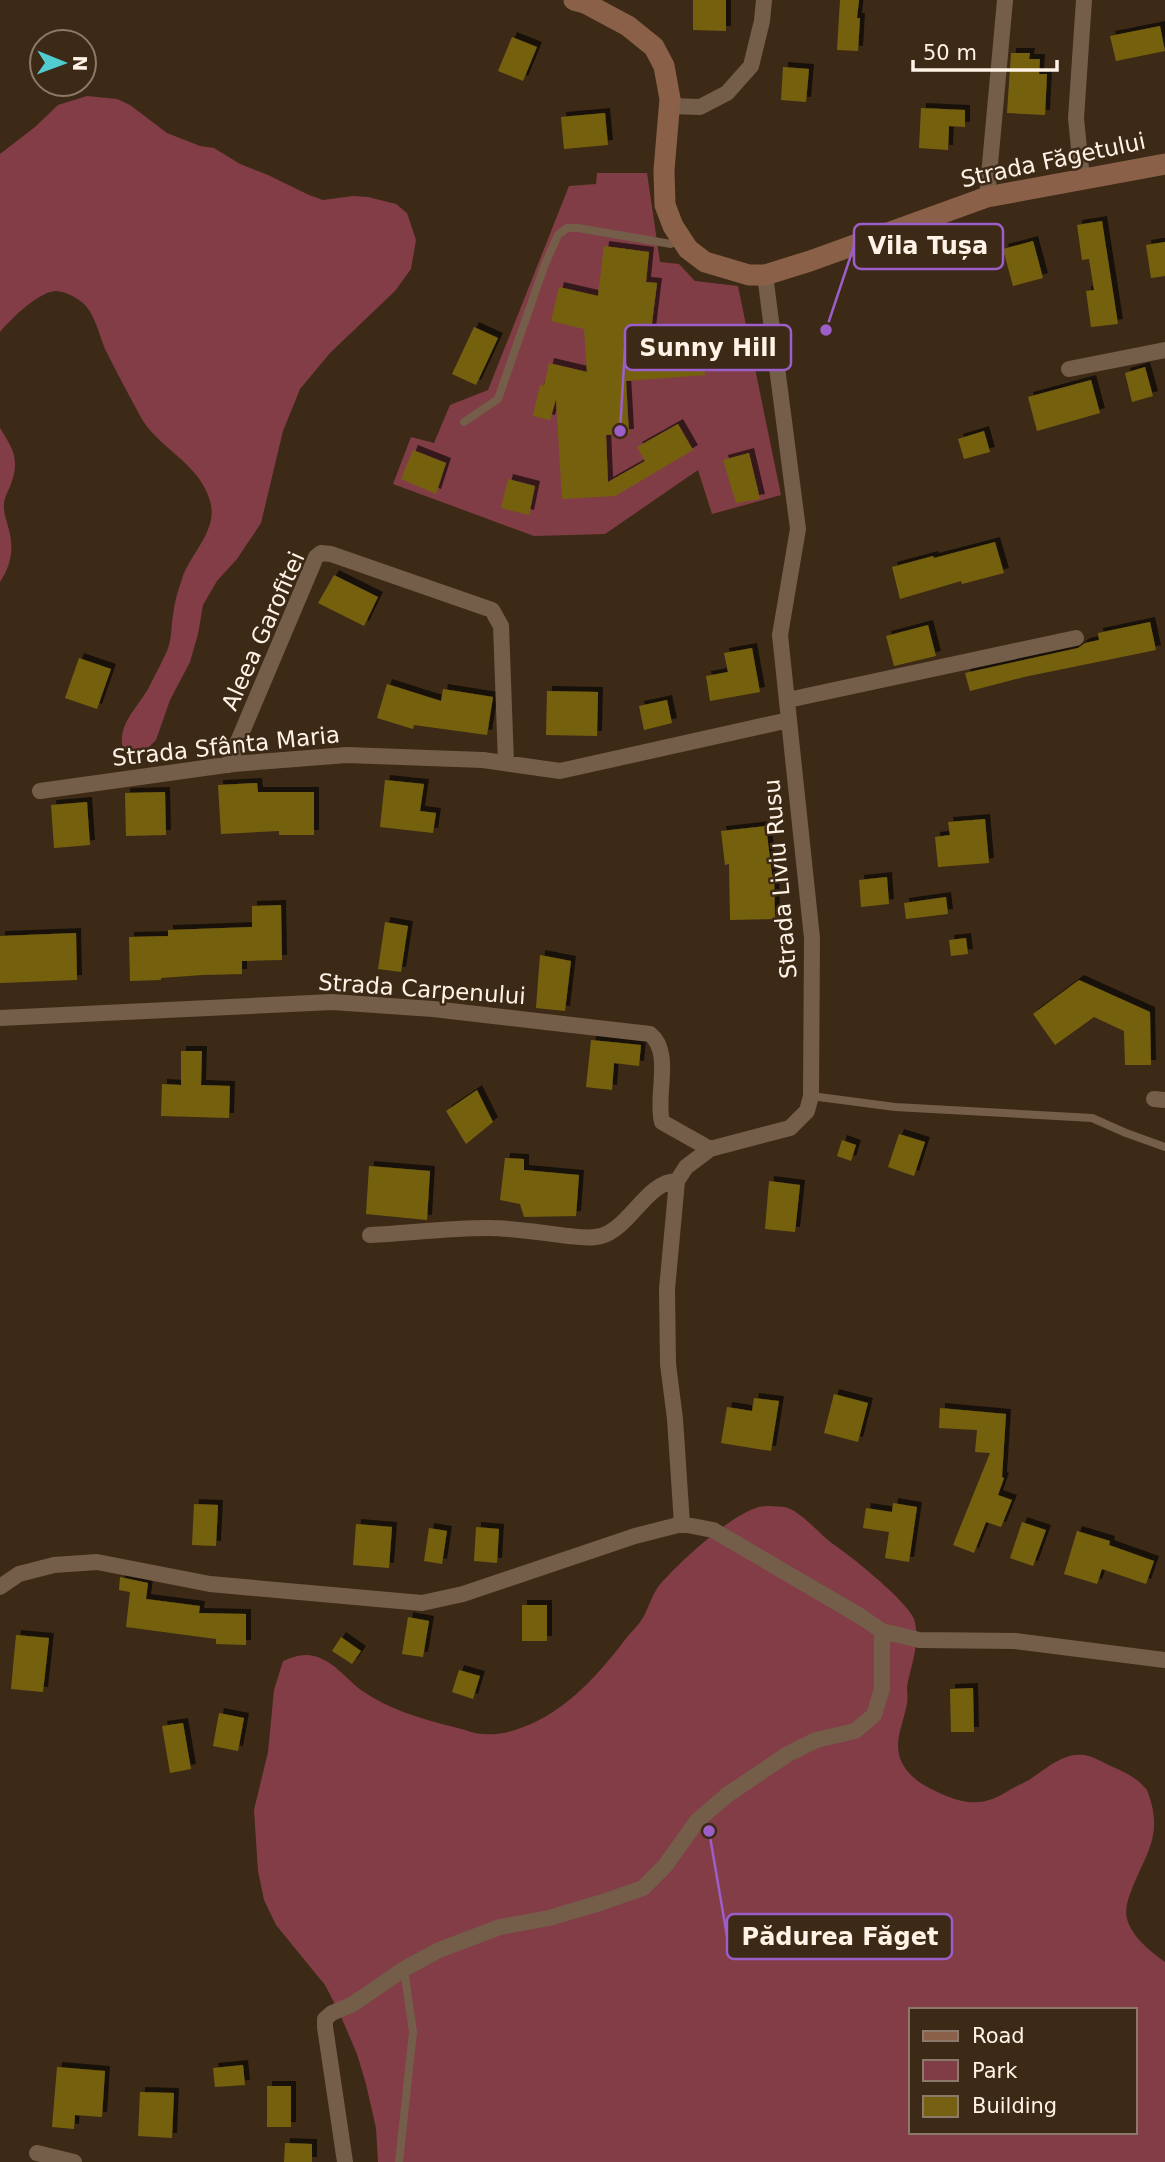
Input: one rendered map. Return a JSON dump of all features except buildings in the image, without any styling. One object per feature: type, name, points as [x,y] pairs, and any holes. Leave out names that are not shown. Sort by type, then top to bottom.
[{"type":"main road","name":"Strada Făgetului","points":[[573,0],[585,3],[628,26],[654,47],[664,66],[670,106],[664,170],[665,205],[673,226],[688,249],[705,262],[749,275],[765,275],[987,197],[1165,164]]},
{"type":"street","points":[[670,106],[700,107],[727,93],[751,66],[764,0]]},
{"type":"street","points":[[987,197],[1004,0]]},
{"type":"street","points":[[1082,179],[1076,118],[1084,0]]},
{"type":"street","name":"Strada Liviu Rusu","points":[[765,275],[798,529],[780,635],[812,937],[811,1096]]},
{"type":"street","points":[[1069,369],[1165,350]]},
{"type":"street","name":"Aleea Garofitei","points":[[228,765],[316,557],[321,553],[331,554],[492,610],[500,625],[506,764]]},
{"type":"street","points":[[788,700],[1076,638]]},
{"type":"street","name":"Strada Sfânta Maria","points":[[40,791],[228,765],[347,755],[483,760],[560,771],[789,720]]},
{"type":"street","name":"Strada Carpenului","points":[[0,1018],[332,1002],[433,1009],[650,1034],[658,1040],[662,1051],[659,1111],[662,1122],[710,1149]]},
{"type":"street","points":[[682,1524],[675,1419],[668,1364],[667,1289],[677,1181],[686,1167],[710,1149],[790,1128],[807,1111],[811,1096]]},
{"type":"street","points":[[370,1235],[489,1228],[601,1237],[628,1217],[657,1187],[677,1181]]},
{"type":"street","points":[[0,1587],[19,1574],[54,1565],[97,1562],[210,1584],[422,1603],[463,1594],[635,1536],[682,1524],[713,1530],[860,1616],[882,1632],[919,1640],[1015,1641],[1165,1660]]},
{"type":"street","points":[[345,2162],[325,2019],[439,1950],[500,1927],[549,1918],[643,1888],[665,1866],[697,1821],[727,1795],[788,1754],[816,1740],[855,1731],[874,1715],[883,1689],[882,1632]]},
{"type":"street","points":[[37,2152],[74,2162]]},
{"type":"lane","points":[[464,422],[498,399],[545,264],[558,235],[567,228],[578,228],[671,244],[682,239]]},
{"type":"lane","points":[[811,1096],[895,1107],[1092,1118],[1165,1147]]},
{"type":"lane","points":[[399,2162],[413,2032],[404,1969]]},
{"type":"green space","points":[[597,173],[647,173],[660,262],[679,264],[695,281],[738,286],[781,495],[712,514],[698,470],[605,534],[534,536],[393,484],[411,437],[434,443],[450,405],[488,390],[569,186],[596,184]]},
{"type":"shaded area","points":[[81,98],[117,99],[130,105],[167,133],[200,146],[214,148],[240,164],[309,195],[323,200],[368,197],[396,204],[407,213],[416,240],[411,269],[395,291],[330,353],[300,389],[283,431],[261,523],[237,559],[217,581],[203,605],[190,662],[170,700],[156,740],[149,747],[138,750],[128,750],[122,745],[124,729],[167,651],[174,606],[182,579],[207,532],[212,512],[204,487],[196,475],[155,435],[138,412],[85,305],[61,292],[48,293],[25,307],[0,332],[0,154],[58,105]]},
{"type":"shaded area","points":[[0,428],[12,448],[15,468],[4,504],[11,551],[7,570],[0,582]]},
{"type":"shaded area","points":[[758,1507],[786,1507],[800,1515],[827,1540],[865,1568],[901,1601],[914,1619],[916,1644],[898,1747],[903,1764],[917,1780],[954,1799],[980,1802],[1004,1793],[1062,1759],[1084,1755],[1127,1774],[1147,1790],[1154,1820],[1151,1844],[1129,1897],[1126,1913],[1129,1926],[1138,1938],[1165,1962],[1165,2162],[378,2162],[376,2128],[357,2054],[325,1985],[276,1925],[264,1900],[258,1871],[254,1810],[268,1752],[274,1690],[283,1661],[302,1655],[321,1658],[371,1697],[429,1721],[480,1734],[515,1730],[532,1724],[576,1694],[602,1669],[640,1622],[658,1587],[677,1566],[732,1521]]},
{"type":"place","name":"Vila Tușa","points":[[826,330]]},
{"type":"place","name":"Sunny Hill","points":[[620,431]]},
{"type":"place","name":"Pădurea Făget","points":[[709,1831]]}]
